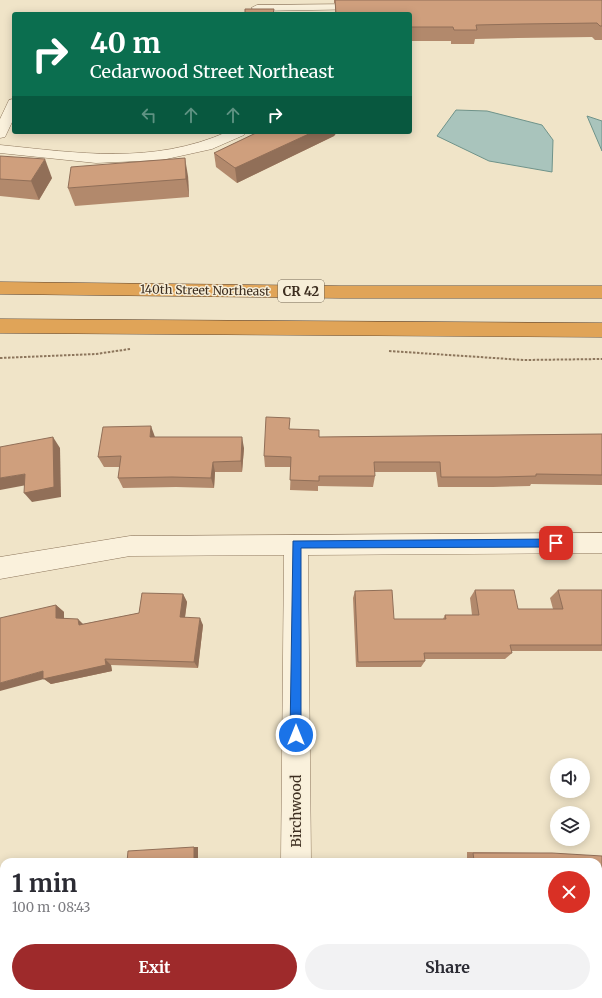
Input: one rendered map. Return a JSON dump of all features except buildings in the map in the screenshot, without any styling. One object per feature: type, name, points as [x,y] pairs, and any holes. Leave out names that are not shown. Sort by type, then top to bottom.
[{"type":"highway","name":"140th Street Northeast","points":[[0,288],[326,292],[602,292]]},
{"type":"highway","points":[[0,326],[602,330]]},
{"type":"street","points":[[257,8],[307,11],[378,7]]},
{"type":"street","points":[[0,134],[12,107]]},
{"type":"street","points":[[0,149],[96,159],[162,156],[207,146],[234,134]]},
{"type":"street","points":[[0,568],[130,546],[602,543]]},
{"type":"street","name":"Birchwood","points":[[296,544],[296,858]]},
{"type":"path","points":[[0,358],[96,354],[132,349]]},
{"type":"path","points":[[388,351],[524,360],[602,359]]},
{"type":"water","points":[[456,110],[487,111],[542,125],[553,140],[552,172],[489,161],[437,136]]},
{"type":"water","points":[[587,116],[602,121],[602,151]]},
{"type":"route","points":[[296,735],[296,544],[556,543]]}]
